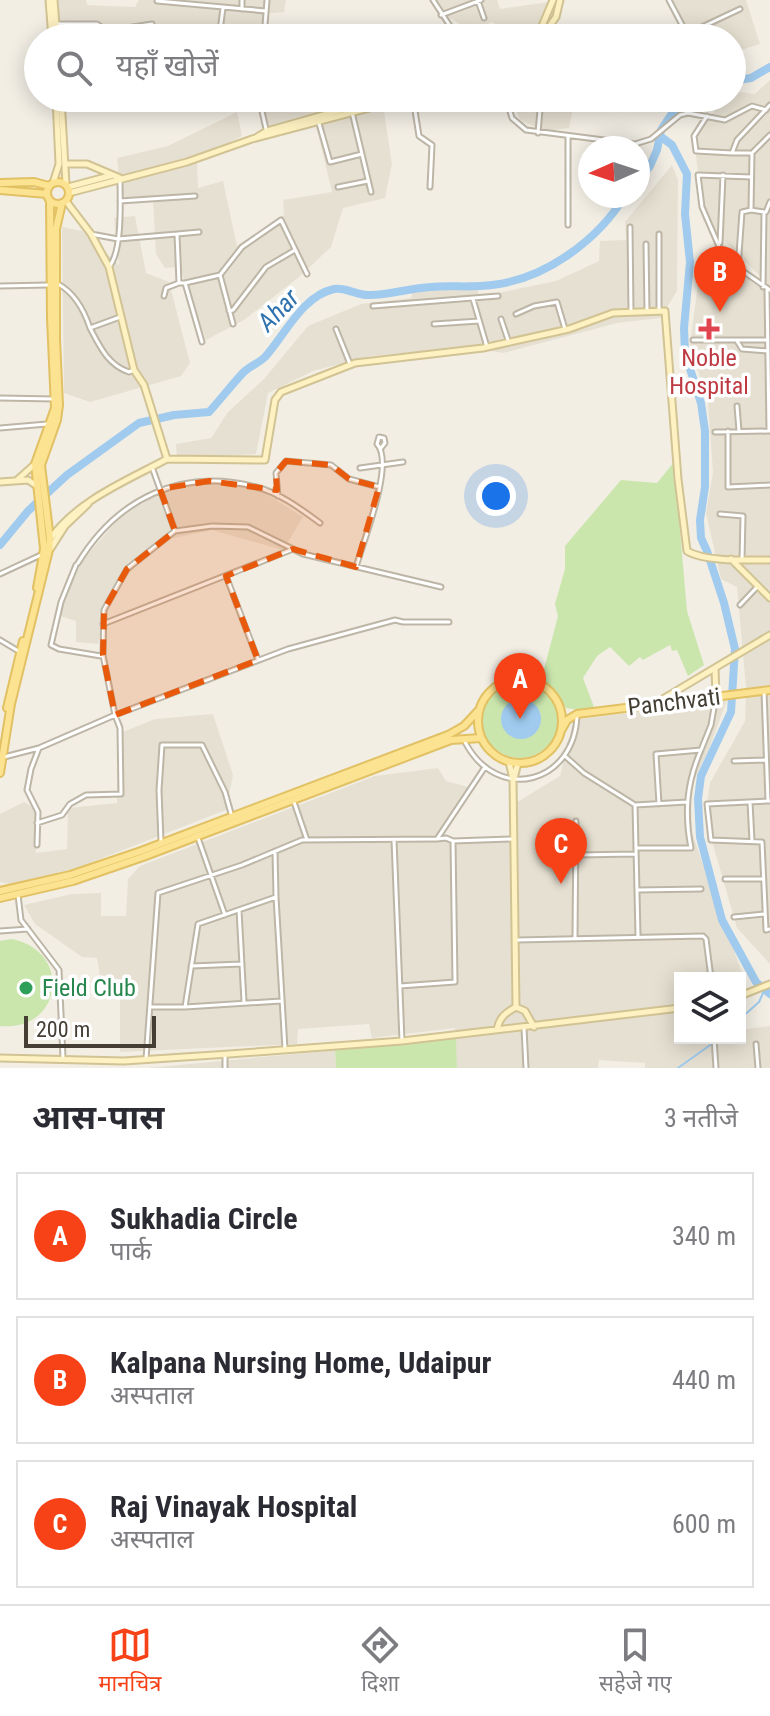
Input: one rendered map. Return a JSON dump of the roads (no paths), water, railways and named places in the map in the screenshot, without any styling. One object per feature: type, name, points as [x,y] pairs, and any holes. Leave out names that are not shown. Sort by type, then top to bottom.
[{"type":"main road","points":[[0,183],[34,182],[50,191],[66,194]]},
{"type":"main road","points":[[0,190],[66,194]]},
{"type":"main road","points":[[47,537],[37,467],[55,399],[50,191]]},
{"type":"main road","points":[[2,756],[46,551],[48,521],[37,467],[57,420],[59,405],[53,284],[56,229],[66,194]]},
{"type":"main road","points":[[0,773],[8,700],[46,551]]},
{"type":"main road","points":[[0,889],[17,891],[73,881],[448,735],[464,726],[479,710],[490,690],[514,678],[535,681],[544,686],[567,711],[577,714]]},
{"type":"main road","name":"Panchvati","points":[[577,714],[767,690]]},
{"type":"main road","points":[[557,701],[562,716],[561,731]]},
{"type":"main road","points":[[479,710],[478,729],[490,751],[509,762],[518,763],[538,759],[547,753],[567,720],[577,714]]},
{"type":"main road","points":[[0,898],[197,834],[232,817],[451,740],[481,738]]},
{"type":"street","points":[[52,0],[56,24],[97,24]]},
{"type":"street","points":[[52,0],[54,24]]},
{"type":"street","points":[[198,6],[199,0]]},
{"type":"street","points":[[242,0],[242,9]]},
{"type":"street","points":[[265,24],[267,0]]},
{"type":"street","points":[[433,0],[448,24]]},
{"type":"street","points":[[441,15],[480,0],[484,18]]},
{"type":"street","points":[[543,24],[553,0]]},
{"type":"street","points":[[551,24],[560,0]]},
{"type":"street","points":[[671,0],[682,24]]},
{"type":"street","points":[[157,1],[266,11]]},
{"type":"street","points":[[221,24],[223,8]]},
{"type":"street","points":[[711,24],[740,9]]},
{"type":"street","points":[[732,153],[737,140],[770,105]]},
{"type":"street","points":[[746,109],[752,106],[766,110]]},
{"type":"street","points":[[50,191],[59,164],[58,112]]},
{"type":"street","points":[[59,112],[66,194],[109,267],[134,370],[144,385],[167,459]]},
{"type":"street","points":[[262,112],[267,131]]},
{"type":"street","points":[[66,194],[187,162],[340,112]]},
{"type":"street","points":[[252,139],[267,131],[352,112],[371,192]]},
{"type":"street","points":[[413,112],[419,136],[432,145],[430,187]]},
{"type":"street","points":[[510,112],[512,118],[526,130],[635,144],[651,139],[680,115],[688,113],[725,120],[740,112]]},
{"type":"street","points":[[538,133],[540,112]]},
{"type":"street","points":[[707,116],[694,136],[696,151],[752,153]]},
{"type":"street","points":[[318,119],[330,162],[362,154]]},
{"type":"street","points":[[751,210],[752,153],[770,135]]},
{"type":"street","points":[[568,136],[568,225]]},
{"type":"street","points":[[764,141],[770,143]]},
{"type":"street","points":[[65,164],[87,164],[120,178]]},
{"type":"street","points":[[66,194],[113,175]]},
{"type":"street","points":[[751,177],[698,175],[702,207],[724,258],[767,289]]},
{"type":"street","points":[[720,247],[723,175]]},
{"type":"street","points":[[109,267],[113,264],[118,239],[120,178]]},
{"type":"street","points":[[338,187],[368,181]]},
{"type":"street","points":[[120,201],[195,196]]},
{"type":"street","points":[[715,432],[769,431],[767,212],[770,202]]},
{"type":"street","points":[[738,268],[742,212],[767,212]]},
{"type":"street","points":[[164,296],[166,288],[220,275],[242,247],[281,220],[307,274]]},
{"type":"street","points":[[630,227],[631,312]]},
{"type":"street","points":[[91,234],[118,239],[199,232]]},
{"type":"street","points":[[177,234],[182,283],[202,342]]},
{"type":"street","points":[[659,234],[659,311]]},
{"type":"street","points":[[646,244],[647,312]]},
{"type":"street","points":[[229,311],[233,310],[266,267],[295,250]]},
{"type":"street","points":[[220,275],[233,324]]},
{"type":"street","points":[[0,286],[53,284],[69,290],[84,310],[105,355],[118,368],[129,372],[134,370]]},
{"type":"street","points":[[373,306],[498,296]]},
{"type":"street","points":[[473,299],[487,347]]},
{"type":"street","points":[[516,314],[534,306],[557,302],[565,330]]},
{"type":"street","points":[[47,537],[92,500],[167,459],[265,460],[275,400],[281,392],[350,364],[445,354],[509,343],[565,330],[613,313],[665,311],[679,495],[687,551],[714,557],[770,560]]},
{"type":"street","points":[[90,328],[120,317]]},
{"type":"street","points":[[501,319],[509,343]]},
{"type":"street","points":[[434,324],[479,321]]},
{"type":"street","points":[[336,329],[350,364]]},
{"type":"street","points":[[693,340],[768,340]]},
{"type":"street","points":[[736,340],[742,349],[768,351]]},
{"type":"street","points":[[0,398],[55,399]]},
{"type":"street","points":[[737,406],[739,431]]},
{"type":"street","points":[[0,428],[51,423]]},
{"type":"street","points":[[728,431],[728,487],[770,485]]},
{"type":"street","points":[[356,567],[379,487],[383,465],[381,448]]},
{"type":"street","points":[[278,496],[276,473],[286,461],[331,465],[349,479],[379,487]]},
{"type":"street","points":[[360,468],[403,462]]},
{"type":"street","points":[[23,480],[37,467]]},
{"type":"street","points":[[12,482],[37,467]]},
{"type":"street","points":[[152,467],[175,531]]},
{"type":"street","points":[[0,482],[28,480],[38,487]]},
{"type":"street","points":[[103,655],[59,649],[51,645],[61,602],[77,564],[90,543],[128,506],[160,489],[209,481],[259,487],[295,504],[320,523]]},
{"type":"street","points":[[0,574],[46,551],[65,526],[92,500]]},
{"type":"street","points":[[720,514],[743,516],[742,560]]},
{"type":"street","points":[[48,521],[56,524],[63,521]]},
{"type":"street","points":[[37,823],[62,815],[70,804],[86,795],[121,794],[120,728],[103,655],[104,610],[127,569],[175,531],[212,526],[248,527],[303,554],[441,587]]},
{"type":"street","points":[[103,624],[293,549]]},
{"type":"street","points":[[730,558],[770,598]]},
{"type":"street","points":[[226,576],[258,660]]},
{"type":"street","points":[[740,605],[758,586]]},
{"type":"street","points":[[2,756],[39,748],[115,715],[288,649],[395,620],[449,622]]},
{"type":"street","points":[[651,705],[770,635]]},
{"type":"street","points":[[0,640],[20,652]]},
{"type":"street","points":[[636,848],[691,848],[687,802],[691,776],[713,719],[716,668]]},
{"type":"street","points":[[767,690],[769,801],[707,804],[711,840],[762,842],[764,914],[768,930]]},
{"type":"street","points":[[463,738],[473,757],[493,774],[513,779],[539,775],[565,756],[574,739],[577,714]]},
{"type":"street","points":[[161,844],[159,790],[162,745],[202,745],[225,792],[232,817]]},
{"type":"street","points":[[37,845],[38,812],[27,790],[39,748]]},
{"type":"street","points":[[659,804],[656,754],[701,750]]},
{"type":"street","points":[[565,756],[584,773],[635,805],[687,802]]},
{"type":"street","points":[[734,761],[766,760]]},
{"type":"street","points":[[509,762],[513,779],[516,1007]]},
{"type":"street","points":[[513,779],[518,763]]},
{"type":"street","points":[[437,839],[485,767]]},
{"type":"street","points":[[293,797],[307,840]]},
{"type":"street","points":[[750,802],[752,841]]},
{"type":"street","points":[[635,805],[638,937]]},
{"type":"street","points":[[575,938],[576,821]]},
{"type":"street","points":[[197,834],[225,915]]},
{"type":"street","points":[[146,1059],[158,893],[307,840],[512,839]]},
{"type":"street","points":[[394,840],[402,1041]]},
{"type":"street","points":[[400,986],[455,982],[453,841]]},
{"type":"street","points":[[275,851],[286,1050]]},
{"type":"street","points":[[576,855],[636,854]]},
{"type":"street","points":[[725,879],[763,879]]},
{"type":"street","points":[[637,890],[701,889]]},
{"type":"street","points":[[17,891],[21,920],[59,970],[63,1060]]},
{"type":"street","points":[[185,1007],[198,924],[276,897]]},
{"type":"street","points":[[239,910],[244,1003]]},
{"type":"street","points":[[734,917],[764,914]]},
{"type":"street","points":[[0,931],[29,929]]},
{"type":"street","points":[[513,940],[703,936],[710,972]]},
{"type":"street","points":[[191,966],[242,964]]},
{"type":"street","points":[[746,994],[770,984]]},
{"type":"street","points":[[150,1007],[283,1000]]},
{"type":"street","points":[[516,1007],[525,1011],[534,1027]]},
{"type":"street","points":[[497,1030],[498,1022],[505,1013],[516,1007]]},
{"type":"street","points":[[0,1058],[146,1059],[225,1055],[402,1041],[674,1009]]},
{"type":"street","points":[[524,1028],[526,1068]]},
{"type":"street","points":[[714,1044],[716,1068]]},
{"type":"street","points":[[756,1044],[758,1068]]},
{"type":"street","points":[[225,1055],[225,1068]]},
{"type":"water","points":[[521,699],[535,705],[541,719],[535,733],[521,739],[507,733],[501,719],[507,705]]},
{"type":"waterway","name":"Ahar","points":[[746,79],[770,67]]},
{"type":"waterway","name":"Ahar","points":[[650,166],[661,130],[673,112]]},
{"type":"waterway","points":[[660,136],[672,145],[687,174],[685,214],[690,262],[684,328],[685,353],[701,403],[705,431],[701,538],[724,603],[735,649],[731,712],[701,776],[698,799],[700,837],[722,920],[756,982],[770,994]]},
{"type":"waterway","name":"Ahar","points":[[0,545],[28,511],[67,475],[139,423],[174,415],[209,412],[243,372],[265,357],[303,308],[323,293],[339,289],[378,295],[439,286],[484,286],[512,281],[531,275],[568,255],[600,228],[616,208]]},
{"type":"waterway","points":[[746,1014],[759,1002],[764,991]]},
{"type":"waterway","points":[[678,1068],[712,1044]]},
{"type":"place","name":"Kalpana Nursing Home, Udaipur","points":[[720,312]]},
{"type":"place","name":"Noble Hospital","points":[[709,329]]},
{"type":"place","name":"Sukhadia Circle","points":[[520,719]]},
{"type":"place","name":"Raj Vinayak Hospital","points":[[561,884]]},
{"type":"place","name":"Field Club","points":[[26,988]]}]
